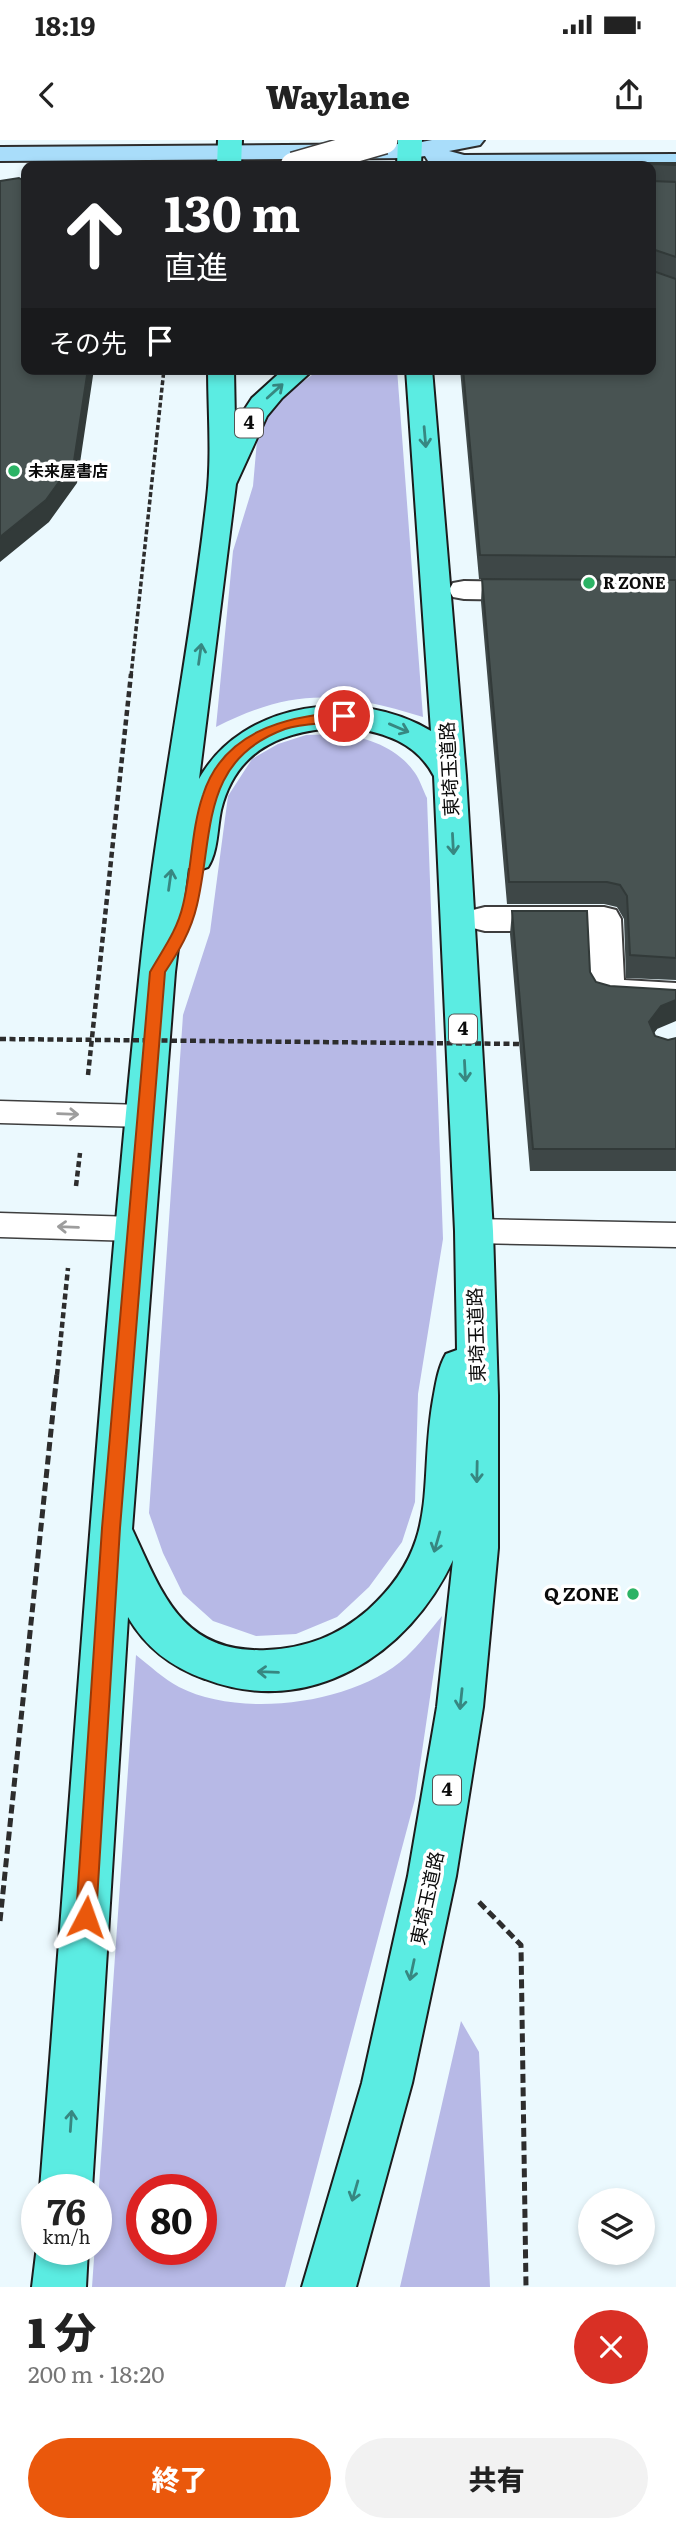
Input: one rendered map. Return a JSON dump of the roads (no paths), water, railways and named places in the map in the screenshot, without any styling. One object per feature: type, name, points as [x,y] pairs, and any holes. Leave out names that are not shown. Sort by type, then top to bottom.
[{"type":"highway","name":"4","points":[[67,2174],[96,1781],[111,1528],[144,1116],[158,972],[222,493],[221,375]]},
{"type":"highway","name":"4","points":[[222,493],[253,414],[294,375]]},
{"type":"highway","name":"東埼玉道路","points":[[329,2287],[387,2083],[432,1876],[460,1707],[476,1548],[478,1395],[474,1231],[450,776],[419,375]]},
{"type":"highway","name":"4","points":[[158,972],[178,941],[190,906],[200,842],[220,771],[239,750],[256,738],[296,722],[330,716],[386,723],[428,744],[439,754],[450,776]]},
{"type":"highway","name":"4","points":[[111,1528],[130,1578],[150,1613],[176,1642],[212,1662],[247,1671],[281,1672],[317,1664],[347,1651],[384,1624],[409,1597],[432,1559],[444,1516],[451,1416],[475,1281]]},
{"type":"highway","points":[[59,2287],[61,2265]]},
{"type":"street","points":[[311,161],[384,140]]},
{"type":"street","points":[[406,156],[472,140]]},
{"type":"street","points":[[0,154],[234,150],[406,156],[454,161]]},
{"type":"street","points":[[656,161],[676,161]]},
{"type":"street","points":[[464,590],[557,591]]},
{"type":"street","points":[[485,919],[604,919],[607,993],[676,997]]},
{"type":"lane","points":[[0,1112],[144,1116]]},
{"type":"lane","points":[[0,1225],[135,1229]]},
{"type":"lane","points":[[474,1231],[676,1235]]},
{"type":"place","name":"未来屋書店","points":[[14,471]]},
{"type":"place","name":"R ZONE","points":[[589,583]]},
{"type":"place","name":"Q ZONE","points":[[633,1594]]}]
